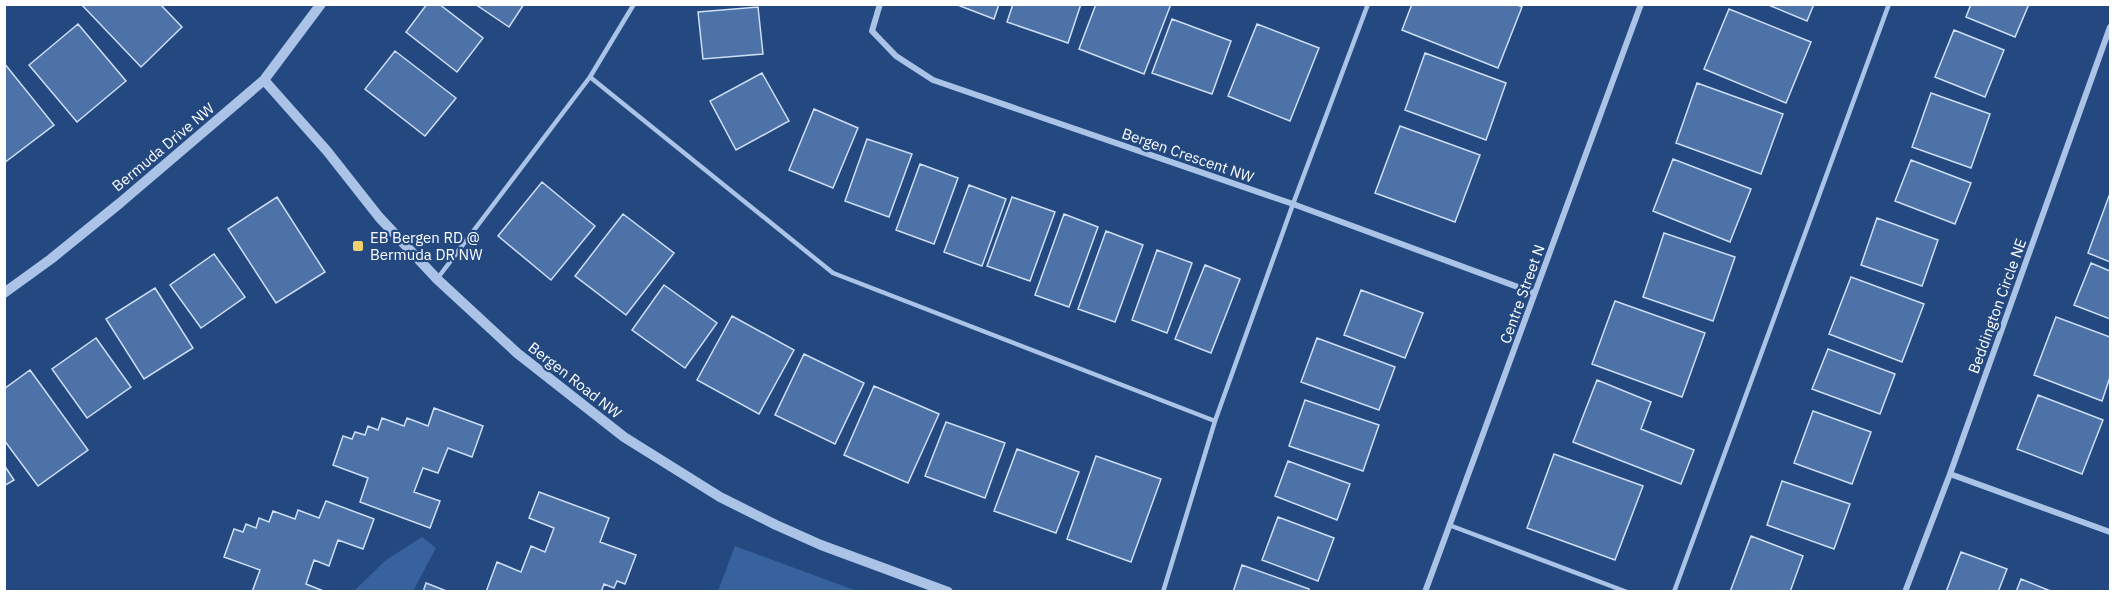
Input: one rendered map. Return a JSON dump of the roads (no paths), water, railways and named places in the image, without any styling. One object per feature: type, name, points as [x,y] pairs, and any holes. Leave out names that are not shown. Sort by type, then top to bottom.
[{"type":"street","name":"Bermuda Drive NW","points":[[4,293],[112,210],[264,80],[321,4]]},
{"type":"street","name":"Bergen Crescent NW","points":[[880,4],[872,31],[896,56],[933,80],[1293,204],[1534,293]]},
{"type":"street","name":"Centre Street N","points":[[1425,591],[1641,4]]},
{"type":"street","name":"Beddington Circle NE","points":[[1905,591],[1950,474],[2110,27]]},
{"type":"street","name":"Bergen Road NW","points":[[264,80],[327,151],[379,217],[437,279],[517,353],[624,437],[720,497],[821,545],[948,591]]},
{"type":"street","points":[[1950,474],[2110,532]]},
{"type":"lane","points":[[437,279],[590,77],[634,4]]},
{"type":"lane","points":[[1163,591],[1215,421],[1368,4]]},
{"type":"lane","points":[[1674,591],[1889,4]]},
{"type":"lane","points":[[590,77],[833,273],[1215,421]]},
{"type":"lane","points":[[1449,525],[1627,591]]},
{"type":"place","name":"EB Bergen RD @ Bermuda DR NW","points":[[358,246]]}]
